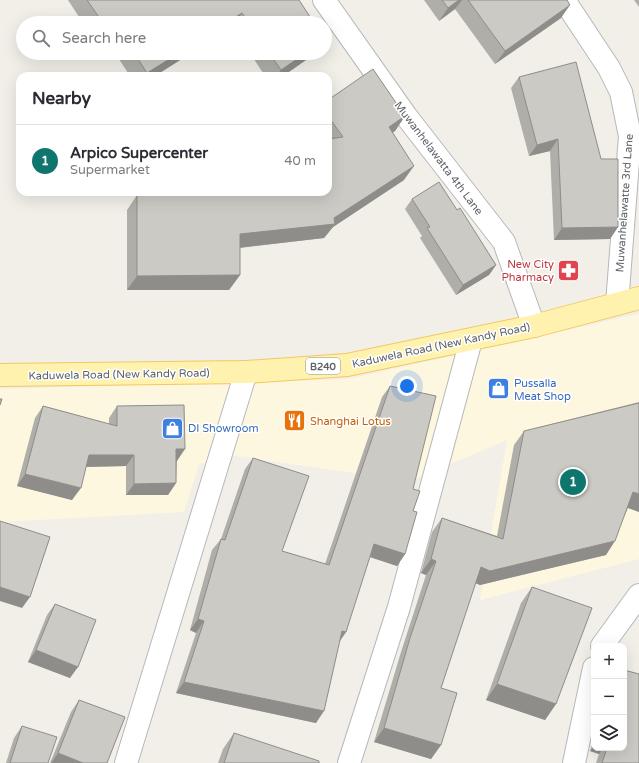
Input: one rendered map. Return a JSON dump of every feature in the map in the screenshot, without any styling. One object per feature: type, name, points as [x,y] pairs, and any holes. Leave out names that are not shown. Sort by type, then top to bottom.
[{"type":"main road","name":"Kaduwela Road (New Kandy Road)","points":[[0,375],[246,372],[347,365],[534,326],[639,298]]},
{"type":"street","name":"Muwanhelawatta 4th Lane","points":[[324,0],[406,116],[504,242],[534,326]]},
{"type":"street","name":"Muwanhelawatte 3rd Lane","points":[[564,0],[608,68],[621,92],[630,136],[617,304]]},
{"type":"street","points":[[349,763],[399,607],[471,340]]},
{"type":"street","points":[[126,763],[246,372]]},
{"type":"street","points":[[604,643],[639,595]]},
{"type":"street","points":[[574,763],[592,679]]},
{"type":"shaded area","points":[[639,314],[639,559],[480,600],[507,440],[410,481],[235,456],[199,464],[184,512],[0,522],[0,389],[349,379]]},
{"type":"building","points":[[87,0],[299,0],[309,16],[244,16],[242,13],[237,16],[98,16]]},
{"type":"building","points":[[442,0],[459,0],[448,8]]},
{"type":"building","points":[[468,0],[567,0],[570,5],[505,51]]},
{"type":"building","points":[[139,60],[168,60],[149,72],[146,72]]},
{"type":"building","points":[[274,60],[296,60],[281,70]]},
{"type":"building","points":[[576,62],[601,159],[618,159],[618,227],[562,228],[558,139],[537,145],[519,77]]},
{"type":"building","points":[[373,69],[405,116],[389,127],[414,166],[334,218],[335,224],[240,234],[240,275],[137,276],[137,196],[332,196],[332,138],[343,137],[332,122],[332,97]]},
{"type":"building","points":[[439,182],[457,210],[460,208],[496,265],[463,285],[427,228],[430,227],[412,199]]},
{"type":"building","points":[[390,386],[436,396],[413,489],[420,491],[413,511],[417,512],[405,554],[374,544],[346,632],[342,631],[324,711],[184,682],[204,621],[198,619],[221,539],[225,540],[253,458],[309,476],[282,551],[329,565]]},
{"type":"building","points":[[639,403],[639,494],[633,492],[615,541],[490,571],[481,567],[441,688],[457,693],[441,745],[384,728],[410,638],[436,561],[431,559],[442,518],[503,539],[524,431]]},
{"type":"building","points":[[184,405],[185,449],[176,449],[176,483],[134,484],[134,455],[89,455],[81,488],[25,474],[43,406],[117,426],[117,406]]},
{"type":"building","points":[[0,521],[50,537],[30,597],[0,587]]},
{"type":"building","points":[[532,587],[592,608],[556,704],[497,684]]},
{"type":"building","points":[[55,604],[96,620],[78,667],[36,650]]},
{"type":"building","points":[[627,671],[639,674],[639,763],[602,763],[606,751],[627,751]]},
{"type":"building","points":[[79,700],[125,717],[107,763],[83,763],[58,753]]},
{"type":"building","points":[[22,726],[57,737],[48,763],[10,763]]},
{"type":"building","points":[[234,733],[319,761],[319,763],[224,763]]},
{"type":"place","name":"New City Pharmacy","points":[[569,270]]},
{"type":"place","name":"Pussalla Meat Shop","points":[[498,389]]},
{"type":"place","name":"Shanghai Lotus","points":[[294,421]]},
{"type":"place","name":"DI Showroom","points":[[172,428]]},
{"type":"place","name":"Arpico Supercenter","points":[[573,482]]}]
